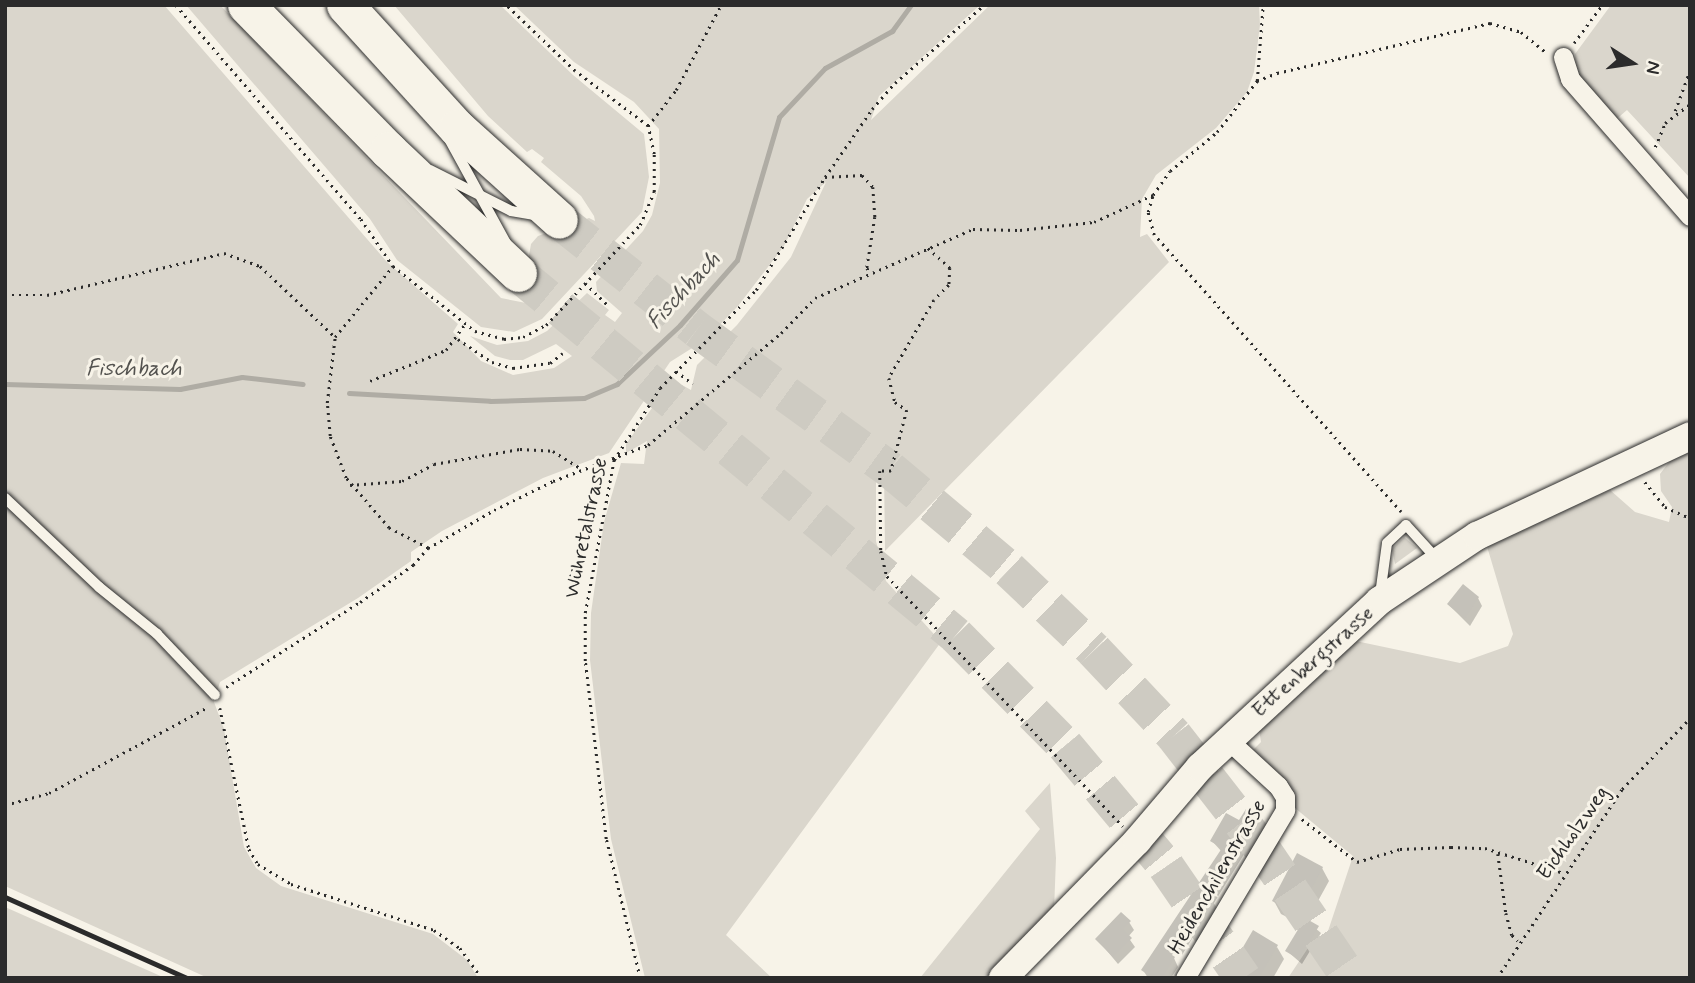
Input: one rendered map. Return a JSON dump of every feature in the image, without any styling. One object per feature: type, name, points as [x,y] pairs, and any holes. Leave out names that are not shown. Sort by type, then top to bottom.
[{"type":"highway","points":[[246,5],[388,150],[518,273]]},
{"type":"highway","points":[[260,5],[346,107]]},
{"type":"highway","points":[[352,7],[435,105],[559,220]]},
{"type":"street","points":[[1563,57],[1570,79],[1642,158],[1690,216]]},
{"type":"street","name":"Ettenbergstrasse","points":[[1003,978],[1138,841],[1227,739],[1379,601],[1436,559],[1634,460],[1690,436]]},
{"type":"street","name":"Heidenchilenstrasse","points":[[1185,978],[1285,810],[1285,797],[1278,786],[1227,739]]},
{"type":"lane","points":[[435,105],[454,152],[500,230],[518,273]]},
{"type":"lane","points":[[388,150],[510,212],[559,220]]},
{"type":"lane","points":[[5,498],[99,587],[157,634],[215,695]]},
{"type":"lane","points":[[1379,601],[1387,543],[1406,524],[1436,559]]},
{"type":"path","points":[[176,5],[361,219],[393,266],[465,324],[488,337],[523,337],[545,325],[640,225],[654,192],[654,154],[648,126],[575,71],[506,5]]},
{"type":"path","points":[[648,126],[676,90],[721,5]]},
{"type":"path","name":"Wühretalstrasse","points":[[640,978],[606,839],[585,661],[585,613],[614,460],[646,406],[676,371],[756,290],[825,177],[895,83],[984,5]]},
{"type":"path","points":[[1257,81],[1263,5]]},
{"type":"path","points":[[1406,524],[1402,513],[1304,399],[1154,235],[1148,212],[1153,195],[1170,171],[1217,132],[1257,81],[1277,73],[1490,23],[1521,32],[1553,56],[1563,57],[1602,5]]},
{"type":"path","points":[[1642,158],[1657,145],[1675,111],[1690,70]]},
{"type":"path","points":[[1675,111],[1690,104]]},
{"type":"path","points":[[825,177],[862,175],[873,187],[875,217],[867,268],[871,273]]},
{"type":"path","points":[[232,684],[360,603],[413,565],[428,548],[494,510],[582,470],[648,445],[781,333],[815,298],[973,229],[1020,230],[1094,222],[1153,195]]},
{"type":"path","points":[[928,248],[950,268],[949,285],[934,300],[889,378],[895,401],[907,410],[891,471],[880,471],[881,551],[887,576],[898,592],[1138,841]]},
{"type":"path","points":[[5,295],[59,293],[224,254],[260,266],[335,337]]},
{"type":"path","points":[[393,266],[335,337],[327,403],[330,436],[350,485],[389,528],[428,548]]},
{"type":"path","points":[[585,283],[609,306]]},
{"type":"path","points":[[370,381],[446,350],[458,338],[465,324]]},
{"type":"path","points":[[458,338],[492,362],[513,368],[540,366],[563,353]]},
{"type":"path","points":[[676,371],[693,384]]},
{"type":"path","points":[[350,485],[402,481],[434,464],[520,449],[553,451],[582,470]]},
{"type":"path","points":[[1634,460],[1665,507],[1690,518]]},
{"type":"path","points":[[215,695],[227,728],[249,849],[258,864],[291,884],[434,930],[460,948],[482,978]]},
{"type":"path","points":[[5,805],[49,793],[199,714]]},
{"type":"path","name":"Eichholzweg","points":[[1497,978],[1518,941],[1622,789],[1690,718]]},
{"type":"path","points":[[1285,810],[1357,862],[1399,849],[1451,846],[1498,853],[1564,873]]},
{"type":"path","points":[[1498,853],[1506,913],[1512,935],[1518,941]]},
{"type":"shaded area","points":[[5,5],[164,5],[387,262],[458,324],[453,332],[481,361],[513,375],[554,368],[572,356],[556,344],[523,360],[510,360],[495,356],[470,336],[497,345],[528,341],[547,331],[587,293],[609,310],[605,315],[615,322],[622,313],[597,291],[596,282],[643,231],[652,215],[660,183],[659,129],[634,102],[574,62],[514,5],[980,5],[879,96],[871,120],[990,5],[1259,5],[1260,25],[1254,72],[1247,92],[1216,128],[1156,175],[1142,199],[1140,237],[1147,234],[1169,262],[885,551],[884,470],[876,470],[876,541],[886,581],[941,642],[726,935],[772,978],[645,978],[611,839],[590,660],[591,613],[604,522],[621,463],[644,464],[647,441],[626,453],[626,444],[652,408],[674,388],[682,385],[691,390],[697,365],[737,325],[791,257],[826,182],[807,199],[784,246],[738,306],[705,340],[670,362],[609,453],[543,478],[442,531],[411,552],[411,561],[358,598],[220,682],[214,702],[224,729],[244,847],[256,868],[281,886],[433,934],[467,960],[478,978],[208,978],[5,886]]},
{"type":"shaded area","points":[[186,5],[220,5],[501,298],[526,303],[522,296],[531,244],[538,236],[589,218],[595,221],[594,216],[581,196],[541,162],[544,158],[532,149],[527,152],[488,116],[394,5],[500,5],[573,75],[644,134],[649,177],[642,212],[542,319],[514,332],[481,327],[397,260],[370,219]]},
{"type":"shaded area","points":[[1611,5],[1690,5],[1690,178],[1627,110],[1613,122],[1576,78],[1575,54]]},
{"type":"shaded area","points":[[1690,451],[1690,978],[1288,978],[1312,942],[1322,949],[1353,856],[1295,808],[1287,787],[1253,750],[1261,742],[1259,729],[1351,640],[1460,663],[1508,646],[1513,634],[1486,543],[1610,490],[1635,512],[1669,522],[1672,507],[1661,491],[1660,474],[1673,457]]},
{"type":"shaded area","points":[[1404,537],[1417,548],[1395,564],[1392,549]]},
{"type":"shaded area","points":[[1050,783],[1056,858],[1054,911],[990,978],[920,978],[1040,829],[1025,811]]},
{"type":"shaded area","points":[[5,907],[165,978],[5,978]]},
{"type":"building","points":[[1463,584],[1479,597],[1465,619],[1447,604]]},
{"type":"building","points":[[1246,809],[1259,816],[1172,955],[1175,957],[1162,978],[1153,978],[1141,970],[1222,848],[1210,841],[1226,813],[1239,820]]},
{"type":"building","points":[[1297,853],[1323,867],[1298,915],[1272,901]]},
{"type":"building","points":[[1121,912],[1131,921],[1123,929],[1132,938],[1113,957],[1095,939]]},
{"type":"building","points":[[1305,918],[1319,926],[1299,959],[1285,951]]},
{"type":"building","points":[[1253,930],[1278,945],[1259,978],[1225,978]]},
{"type":"waterway","name":"Fischbach","points":[[349,393],[490,401],[584,398],[617,384],[680,325],[737,260],[779,117],[825,68],[892,31],[911,5]]},
{"type":"waterway","name":"Fischbach","points":[[5,384],[180,389],[242,377],[303,384]]},
{"type":"tunnel","points":[[559,220],[697,329],[890,469],[1009,569],[1094,650],[1174,735],[1259,844],[1350,978]]},
{"type":"tunnel","points":[[518,273],[956,635],[1065,745],[1166,866],[1243,978]]},
{"type":"railway","points":[[5,897],[187,978]]}]
